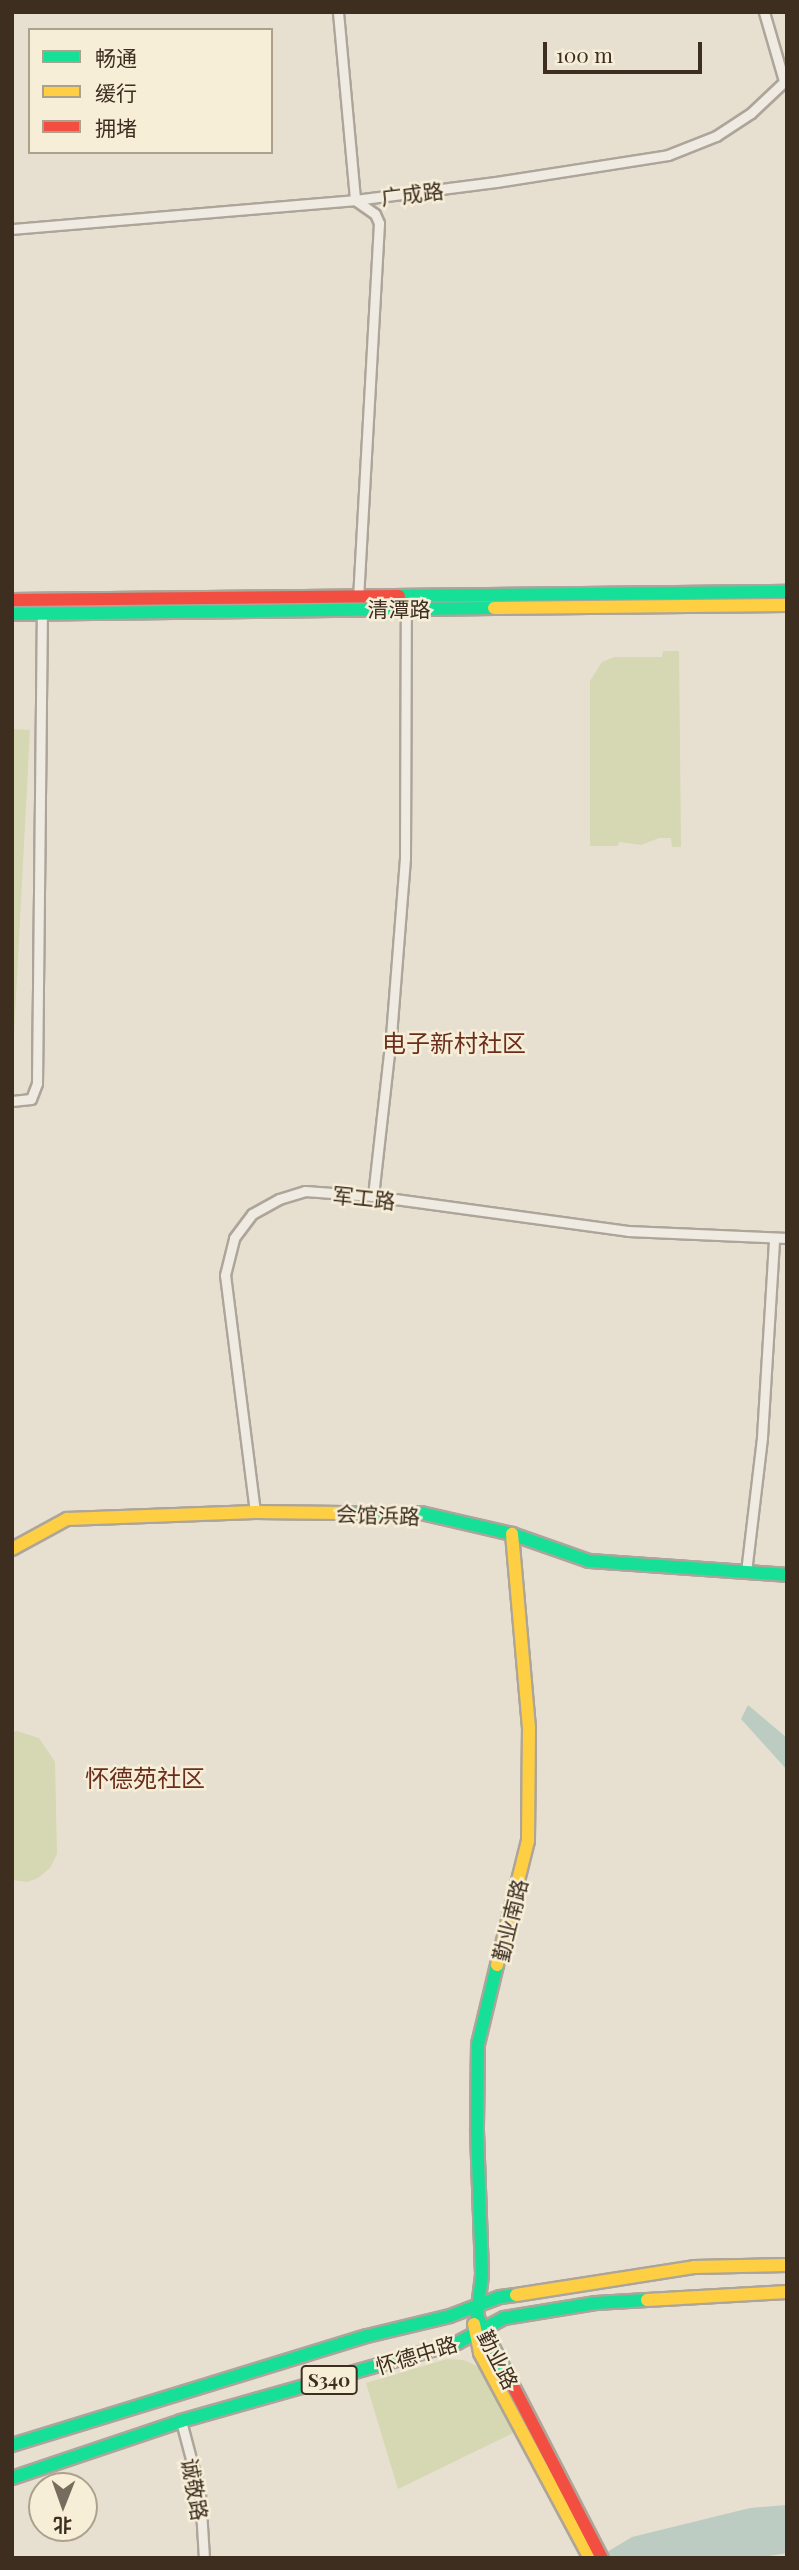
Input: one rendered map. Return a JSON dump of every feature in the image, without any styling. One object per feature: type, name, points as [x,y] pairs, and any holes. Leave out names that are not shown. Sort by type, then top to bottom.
[{"type":"main road","name":"清潭路","points":[[12,600],[358,594],[787,592]]},
{"type":"main road","name":"清潭路","points":[[12,614],[787,605]]},
{"type":"main road","name":"会馆浜路","points":[[12,1549],[67,1519],[255,1512],[421,1513],[512,1534],[589,1561],[787,1575]]},
{"type":"main road","name":"勤业南路","points":[[478,2320],[482,2275],[477,2131],[478,2044],[528,1840],[529,1728],[512,1534]]},
{"type":"main road","name":"怀德中路","points":[[12,2478],[181,2421],[457,2343],[500,2297],[694,2267],[787,2265]]},
{"type":"main road","name":"怀德中路","points":[[12,2445],[367,2336],[450,2316],[478,2320],[596,2303],[787,2292]]},
{"type":"main road","name":"勤业路","points":[[478,2320],[480,2353],[548,2463]]},
{"type":"main road","points":[[548,2463],[590,2558]]},
{"type":"main road","points":[[548,2463],[602,2558]]},
{"type":"street","points":[[338,12],[355,200],[375,214],[379,223],[358,594]]},
{"type":"street","points":[[764,12],[786,80]]},
{"type":"street","name":"广成路","points":[[12,229],[355,200],[496,182],[668,155],[716,136],[751,113],[786,80]]},
{"type":"street","points":[[373,1196],[391,1036],[405,858],[406,608]]},
{"type":"street","points":[[12,1101],[31,1099],[37,1083],[42,613]]},
{"type":"street","name":"军工路","points":[[255,1512],[225,1275],[234,1238],[252,1214],[279,1199],[305,1191],[373,1196],[628,1231],[787,1238]]},
{"type":"street","points":[[746,1572],[762,1437],[774,1238]]},
{"type":"street","name":"诚敬路","points":[[181,2421],[200,2493],[204,2558]]},
{"type":"green space","points":[[663,651],[679,651],[681,847],[672,847],[671,838],[659,838],[641,845],[619,842],[618,846],[590,846],[590,681],[602,662],[614,657],[662,657]]},
{"type":"green space","points":[[12,729],[30,730],[12,1073]]},
{"type":"green space","points":[[12,1732],[39,1738],[55,1762],[57,1854],[50,1868],[38,1878],[27,1882],[12,1880]]},
{"type":"green space","points":[[447,2359],[464,2360],[479,2367],[491,2383],[513,2433],[398,2489],[366,2383]]},
{"type":"shaded area","points":[[748,1705],[787,1738],[787,1770],[741,1719]]},
{"type":"shaded area","points":[[787,2505],[787,2553],[758,2558],[597,2558],[632,2537],[750,2508]]},
{"type":"traffic: fast","points":[[399,596],[787,592]]},
{"type":"traffic: fast","points":[[12,614],[494,608]]},
{"type":"traffic: fast","points":[[344,1513],[421,1513],[512,1534],[589,1561],[787,1575]]},
{"type":"traffic: fast","points":[[497,1965],[478,2044],[477,2131],[482,2275],[477,2316],[512,2384]]},
{"type":"traffic: fast","points":[[12,2445],[367,2336],[450,2316],[500,2297],[516,2295]]},
{"type":"traffic: fast","points":[[12,2478],[181,2421],[457,2343],[504,2318],[596,2303],[647,2300]]},
{"type":"traffic: slow","points":[[494,608],[787,605]]},
{"type":"traffic: slow","points":[[12,1549],[67,1519],[255,1512],[344,1513]]},
{"type":"traffic: slow","points":[[497,1965],[528,1841],[529,1728],[512,1534]]},
{"type":"traffic: slow","points":[[516,2295],[694,2267],[787,2265]]},
{"type":"traffic: slow","points":[[647,2300],[787,2292]]},
{"type":"traffic: slow","points":[[474,2324],[480,2353],[590,2558]]},
{"type":"traffic: jam","points":[[12,600],[399,596]]},
{"type":"traffic: jam","points":[[512,2384],[602,2558]]},
{"type":"district","name":"电子新村社区","points":[[454,1043]]},
{"type":"district","name":"怀德苑社区","points":[[145,1778]]}]
